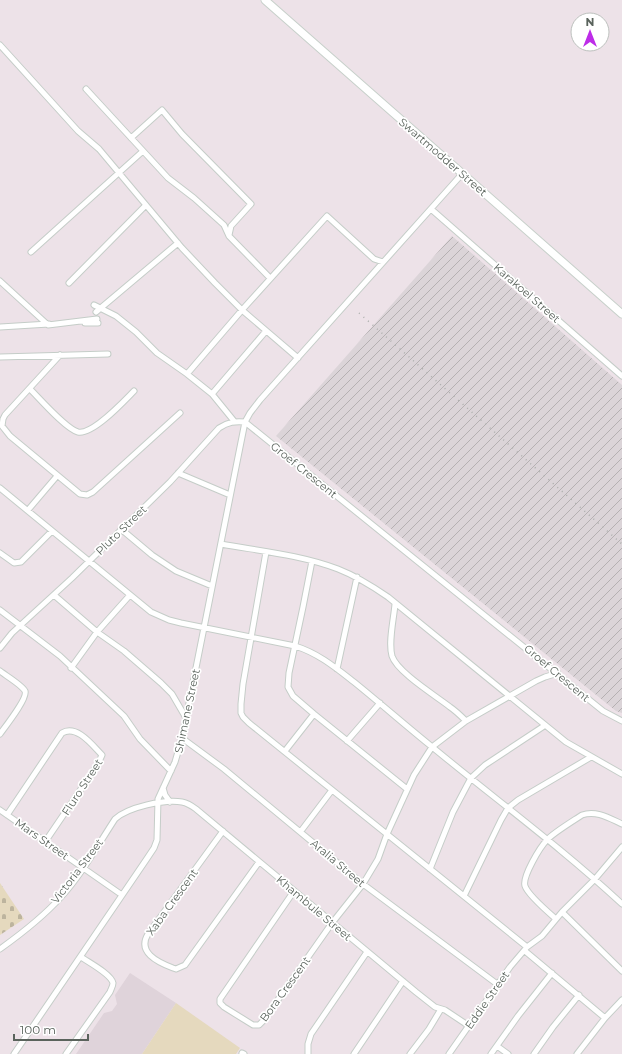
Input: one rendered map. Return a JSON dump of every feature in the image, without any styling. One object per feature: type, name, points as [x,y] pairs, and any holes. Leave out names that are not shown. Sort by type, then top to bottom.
[{"type":"main road","name":"Swartmodder Street","points":[[265,0],[622,314]]},
{"type":"street","points":[[0,45],[78,131],[99,150],[178,243],[215,283],[242,310],[298,358]]},
{"type":"street","points":[[86,89],[168,178],[194,198],[224,225],[229,236],[270,278]]},
{"type":"street","points":[[131,138],[162,110],[182,134],[251,204],[231,226],[229,236]]},
{"type":"street","points":[[31,252],[143,151]]},
{"type":"street","points":[[94,305],[116,316],[136,332],[157,353],[212,394],[234,421],[245,422],[254,408],[462,174]]},
{"type":"street","points":[[69,283],[146,205]]},
{"type":"street","name":"Karakoel Street","points":[[431,209],[622,376]]},
{"type":"street","points":[[187,374],[270,278],[327,216],[374,259],[383,262]]},
{"type":"street","points":[[96,312],[178,243]]},
{"type":"street","points":[[0,281],[48,325],[97,321],[50,324],[0,327]]},
{"type":"street","points":[[0,281],[50,324]]},
{"type":"street","points":[[212,394],[266,331]]},
{"type":"street","points":[[0,357],[108,354]]},
{"type":"street","points":[[60,355],[5,415],[2,426],[10,436],[80,494],[85,496],[90,494],[180,413]]},
{"type":"street","points":[[30,389],[70,428],[81,432],[90,430],[134,391]]},
{"type":"street","name":"Pluto Street","points":[[0,648],[20,626],[54,595],[178,473],[219,428],[234,421]]},
{"type":"street","name":"Shimane Street","points":[[14,1054],[156,844],[158,799],[171,771],[182,738],[245,422]]},
{"type":"street","name":"Groef Crescent","points":[[245,422],[558,673],[603,711],[622,721]]},
{"type":"street","points":[[178,473],[230,495]]},
{"type":"street","points":[[28,510],[57,476]]},
{"type":"street","points":[[1,491],[28,510],[151,612],[169,620],[295,646],[312,653],[337,668],[470,778],[547,839],[595,879],[622,904]]},
{"type":"street","points":[[121,529],[152,555],[176,571],[212,586]]},
{"type":"street","points":[[0,553],[14,563],[21,562],[52,531]]},
{"type":"street","points":[[221,544],[312,561],[357,577],[374,587],[544,726],[566,742],[622,774]]},
{"type":"street","points":[[266,552],[243,684],[241,713],[243,717],[464,896],[605,1018]]},
{"type":"street","points":[[312,561],[289,673],[288,687],[293,696],[407,789]]},
{"type":"street","points":[[337,668],[357,577]]},
{"type":"street","points":[[54,595],[97,632],[124,651],[161,683],[172,694],[186,718]]},
{"type":"street","points":[[71,668],[97,632],[130,595]]},
{"type":"street","points":[[395,604],[391,649],[396,664],[466,721]]},
{"type":"street","points":[[0,610],[60,656],[71,668],[124,716],[140,739],[171,771]]},
{"type":"street","points":[[0,671],[24,690],[25,695],[0,734]]},
{"type":"street","points":[[332,923],[364,884],[378,859],[387,834],[407,789],[432,747],[466,721],[545,676],[558,673]]},
{"type":"street","points":[[347,741],[380,703]]},
{"type":"street","points":[[286,752],[314,714]]},
{"type":"street","points":[[430,869],[453,812],[470,778],[485,765],[544,726]]},
{"type":"street","name":"Fluro Street","points":[[7,815],[62,734],[72,731],[81,735],[102,755],[98,764],[46,842]]},
{"type":"street","name":"Aralia Street","points":[[182,738],[224,769],[364,884],[497,984]]},
{"type":"street","points":[[464,896],[508,808],[518,800],[591,757]]},
{"type":"street","points":[[163,788],[165,795],[170,802]]},
{"type":"street","points":[[300,831],[332,790]]},
{"type":"street","name":"Khambule Street","points":[[157,804],[182,802],[191,806],[435,1007],[445,1010],[469,1026]]},
{"type":"street","name":"Victoria Street","points":[[0,949],[38,919],[61,897],[115,819],[121,814],[135,808],[157,804]]},
{"type":"street","name":"Mars Street","points":[[0,810],[122,895]]},
{"type":"street","points":[[556,919],[524,885],[524,879],[527,871],[547,839],[582,815],[588,813],[599,814],[622,824]]},
{"type":"street","name":"Xaba Crescent","points":[[223,832],[148,934],[144,942],[144,946],[150,955],[176,969],[185,965],[258,862]]},
{"type":"street","name":"Eddie Street","points":[[449,1054],[510,967],[526,949],[542,936],[562,912],[595,879],[622,847]]},
{"type":"street","name":"Bora Crescent","points":[[294,891],[221,996],[220,1001],[224,1007],[253,1025],[260,1024],[332,923]]},
{"type":"street","points":[[562,912],[622,971]]},
{"type":"street","points":[[308,1054],[308,1044],[311,1034],[367,952]]},
{"type":"street","points":[[66,1054],[110,992],[113,985],[109,976],[81,957]]},
{"type":"street","points":[[491,1054],[518,1016],[552,973]]},
{"type":"street","points":[[354,1054],[403,981]]},
{"type":"street","points":[[534,1054],[553,1027],[579,995]]},
{"type":"street","points":[[577,1054],[605,1018],[622,1000]]},
{"type":"street","points":[[410,1054],[429,1029],[441,1009]]},
{"type":"street","points":[[497,1046],[508,1054]]},
{"type":"shaded area","points":[[452,236],[622,385],[622,713],[616,711],[276,436]]},
{"type":"shaded area","points":[[130,973],[176,1003],[142,1054],[76,1054],[104,1013],[112,1011],[117,1004],[115,995]]},
{"type":"green space","points":[[0,883],[24,919],[0,935]]},
{"type":"green space","points":[[176,1003],[240,1048],[236,1054],[142,1054]]},
{"type":"railway","points":[[359,313],[622,544]]}]
